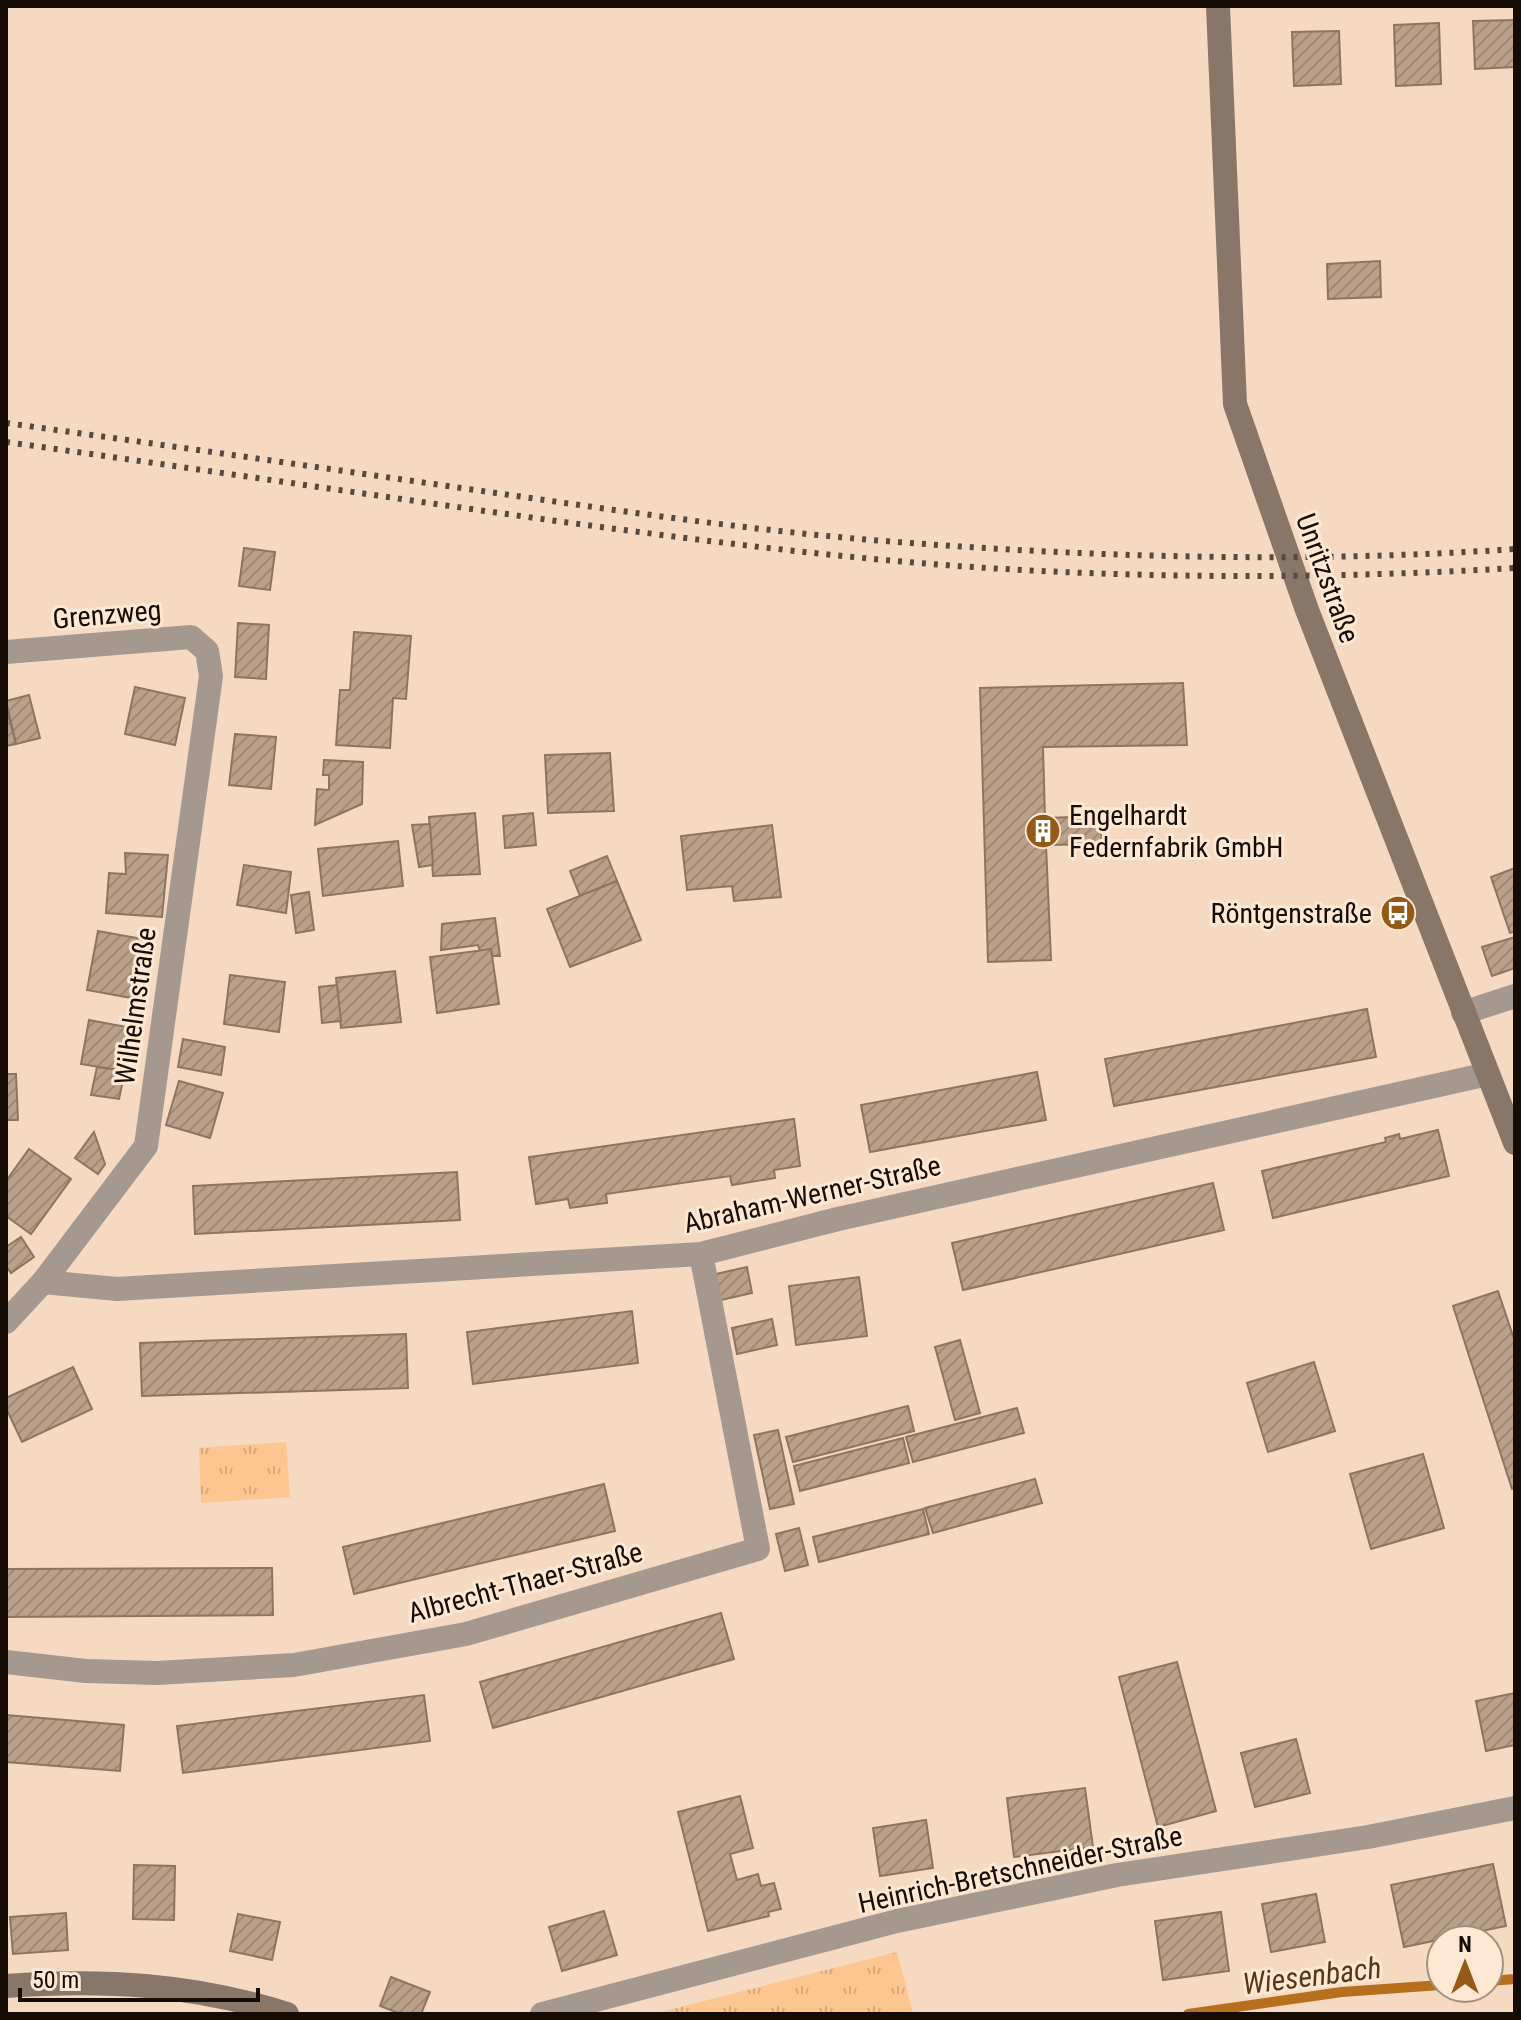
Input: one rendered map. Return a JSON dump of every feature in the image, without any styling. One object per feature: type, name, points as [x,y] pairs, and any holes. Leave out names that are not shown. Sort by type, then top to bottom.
[{"type":"street","name":"Unritzstraße","points":[[1218,6],[1235,404],[1307,610],[1515,1143]]},
{"type":"street","name":"Grenzweg","points":[[6,652],[191,637],[207,651]]},
{"type":"street","name":"Wilhelmstraße","points":[[6,1322],[43,1282],[146,1146],[211,676],[207,651]]},
{"type":"street","points":[[1463,1013],[1515,996]]},
{"type":"street","name":"Abraham-Werner-Straße","points":[[43,1282],[117,1289],[701,1254],[838,1219],[1488,1074]]},
{"type":"street","name":"Albrecht-Thaer-Straße","points":[[6,1662],[86,1671],[157,1673],[294,1665],[466,1634],[758,1549],[701,1254]]},
{"type":"street","name":"Heinrich-Bretschneider-Straße","points":[[542,2014],[897,1921],[1015,1896],[1117,1875],[1368,1837],[1515,1808]]},
{"type":"street","points":[[6,1986],[71,1981],[152,1984],[222,1997],[287,2014]]},
{"type":"green space","points":[[286,1442],[290,1497],[201,1503],[199,1448]]},
{"type":"green space","points":[[897,1952],[913,2014],[653,2014]]},
{"type":"building","points":[[1515,20],[1515,67],[1475,69],[1473,21]]},
{"type":"building","points":[[1439,23],[1441,84],[1396,86],[1394,25]]},
{"type":"building","points":[[1339,31],[1341,84],[1294,86],[1292,32]]},
{"type":"building","points":[[1380,261],[1381,297],[1328,299],[1327,264]]},
{"type":"building","points":[[244,548],[275,552],[270,590],[239,586]]},
{"type":"building","points":[[238,623],[269,625],[266,679],[235,677]]},
{"type":"building","points":[[354,632],[411,636],[406,699],[393,698],[390,748],[336,745],[340,690],[350,690]]},
{"type":"building","name":"Engelhardt Federnfabrik GmbH","points":[[1183,683],[1187,745],[1043,747],[1045,818],[1100,816],[1102,844],[1046,845],[1051,960],[988,962],[980,688]]},
{"type":"building","points":[[135,687],[185,698],[175,745],[125,734]]},
{"type":"building","points":[[29,695],[40,738],[16,744],[6,701]]},
{"type":"building","points":[[6,707],[16,744],[6,746]]},
{"type":"building","points":[[235,734],[276,737],[271,789],[229,785]]},
{"type":"building","points":[[610,753],[614,811],[548,813],[545,755]]},
{"type":"building","points":[[324,760],[363,762],[362,804],[315,825],[317,789],[329,790],[329,775],[323,775]]},
{"type":"building","points":[[475,813],[480,874],[433,876],[429,817]]},
{"type":"building","points":[[533,813],[536,845],[505,848],[503,816]]},
{"type":"building","points":[[430,824],[433,865],[419,867],[412,825]]},
{"type":"building","points":[[772,825],[781,897],[734,901],[732,886],[687,890],[681,836]]},
{"type":"building","points":[[398,841],[403,886],[323,896],[318,849]]},
{"type":"building","points":[[125,853],[168,855],[162,917],[106,913],[109,873],[126,874]]},
{"type":"building","points":[[607,856],[617,881],[580,896],[570,871]]},
{"type":"building","points":[[244,865],[291,872],[286,913],[237,905]]},
{"type":"building","points":[[1515,868],[1515,931],[1510,933],[1491,877]]},
{"type":"building","points":[[617,881],[641,940],[570,967],[547,909]]},
{"type":"building","points":[[309,892],[314,930],[296,933],[291,895]]},
{"type":"building","points":[[495,918],[500,956],[492,956],[491,949],[480,951],[478,945],[441,950],[442,924]]},
{"type":"building","points":[[98,931],[148,940],[137,999],[87,990]]},
{"type":"building","points":[[1515,937],[1515,968],[1492,976],[1482,947]]},
{"type":"building","points":[[491,949],[499,1004],[437,1013],[430,957]]},
{"type":"building","points":[[395,971],[401,1022],[341,1028],[336,978]]},
{"type":"building","points":[[230,975],[285,982],[279,1032],[224,1024]]},
{"type":"building","points":[[337,985],[341,1021],[322,1023],[319,987]]},
{"type":"building","points":[[1367,1009],[1376,1057],[1114,1106],[1105,1059]]},
{"type":"building","points":[[89,1020],[137,1029],[129,1072],[81,1064]]},
{"type":"building","points":[[183,1039],[225,1047],[221,1075],[178,1067]]},
{"type":"building","points":[[97,1067],[125,1071],[119,1099],[91,1095]]},
{"type":"building","points":[[1037,1072],[1046,1120],[870,1152],[861,1105]]},
{"type":"building","points":[[6,1074],[16,1074],[18,1120],[6,1120]]},
{"type":"building","points":[[179,1081],[223,1093],[210,1138],[166,1125]]},
{"type":"building","points":[[794,1119],[800,1166],[774,1170],[775,1178],[732,1185],[730,1176],[606,1194],[607,1203],[570,1208],[568,1199],[536,1204],[529,1157]]},
{"type":"building","points":[[1438,1130],[1449,1176],[1273,1218],[1262,1171],[1386,1142],[1385,1138],[1399,1134],[1400,1139]]},
{"type":"building","points":[[94,1132],[105,1164],[98,1174],[75,1158]]},
{"type":"building","points":[[29,1149],[71,1179],[31,1234],[6,1216],[6,1181]]},
{"type":"building","points":[[457,1172],[460,1220],[195,1234],[193,1186]]},
{"type":"building","points":[[1213,1183],[1224,1230],[963,1290],[952,1243]]},
{"type":"building","points":[[21,1237],[34,1257],[11,1273],[6,1266],[6,1247]]},
{"type":"building","points":[[747,1267],[752,1293],[712,1302],[707,1276]]},
{"type":"building","points":[[859,1277],[867,1336],[796,1345],[789,1286]]},
{"type":"building","points":[[1498,1291],[1515,1342],[1515,1488],[1512,1489],[1453,1306]]},
{"type":"building","points":[[632,1311],[638,1363],[473,1384],[467,1332]]},
{"type":"building","points":[[772,1319],[777,1345],[737,1354],[732,1328]]},
{"type":"building","points":[[406,1334],[408,1388],[142,1396],[140,1343]]},
{"type":"building","points":[[960,1340],[980,1413],[955,1420],[935,1347]]},
{"type":"building","points":[[1314,1362],[1335,1431],[1268,1452],[1247,1383]]},
{"type":"building","points":[[73,1367],[92,1409],[22,1442],[6,1408],[6,1398]]},
{"type":"building","points":[[908,1406],[914,1431],[793,1462],[786,1437]]},
{"type":"building","points":[[1017,1408],[1024,1433],[913,1462],[906,1437]]},
{"type":"building","points":[[778,1430],[794,1504],[770,1509],[754,1435]]},
{"type":"building","points":[[903,1438],[909,1463],[800,1491],[794,1466]]},
{"type":"building","points":[[1423,1454],[1444,1528],[1371,1549],[1350,1474]]},
{"type":"building","points":[[1035,1479],[1042,1503],[933,1533],[925,1508]]},
{"type":"building","points":[[604,1484],[615,1531],[354,1594],[343,1547]]},
{"type":"building","points":[[923,1509],[929,1534],[819,1562],[813,1537]]},
{"type":"building","points":[[799,1528],[808,1565],[785,1571],[776,1534]]},
{"type":"building","points":[[272,1568],[273,1615],[6,1617],[6,1569]]},
{"type":"building","points":[[721,1613],[734,1659],[493,1728],[480,1682]]},
{"type":"building","points":[[1177,1662],[1216,1811],[1158,1827],[1119,1677]]},
{"type":"building","points":[[1515,1693],[1515,1745],[1486,1751],[1476,1701]]},
{"type":"building","points":[[424,1695],[430,1741],[183,1773],[177,1726]]},
{"type":"building","points":[[6,1715],[124,1725],[120,1771],[6,1762]]},
{"type":"building","points":[[1296,1739],[1310,1793],[1255,1807],[1241,1753]]},
{"type":"building","points":[[1085,1788],[1093,1847],[1014,1857],[1007,1798]]},
{"type":"building","points":[[740,1796],[753,1848],[730,1854],[737,1880],[758,1874],[761,1886],[774,1883],[781,1909],[768,1912],[769,1916],[708,1931],[678,1812]]},
{"type":"building","points":[[926,1820],[933,1868],[880,1876],[873,1828]]},
{"type":"building","points":[[1493,1864],[1506,1926],[1425,1924],[1425,1943],[1404,1947],[1391,1885]]},
{"type":"building","points":[[134,1865],[175,1866],[174,1920],[133,1919]]},
{"type":"building","points":[[1316,1894],[1325,1942],[1271,1952],[1262,1904]]},
{"type":"building","points":[[604,1911],[617,1955],[562,1971],[549,1927]]},
{"type":"building","points":[[1221,1912],[1229,1971],[1163,1980],[1155,1921]]},
{"type":"building","points":[[66,1913],[68,1950],[13,1954],[10,1917]]},
{"type":"building","points":[[238,1914],[280,1922],[272,1960],[230,1951]]},
{"type":"building","points":[[391,1977],[430,1992],[421,2014],[401,2014],[380,2006]]},
{"type":"waterway","name":"Wiesenbach","points":[[1505,1980],[1515,1979]]},
{"type":"waterway","name":"Wiesenbach","points":[[1188,2014],[1342,1992],[1425,1986]]},
{"type":"railway","points":[[6,423],[670,518],[860,539],[1024,550],[1187,556],[1351,556],[1515,549]]},
{"type":"railway","points":[[6,442],[600,527],[888,560],[1004,569],[1196,576],[1387,574],[1515,568]]},
{"type":"place","name":"Engelhardt Federnfabrik GmbH","points":[[1043,831]]},
{"type":"place","name":"Röntgenstraße","points":[[1398,913]]}]
